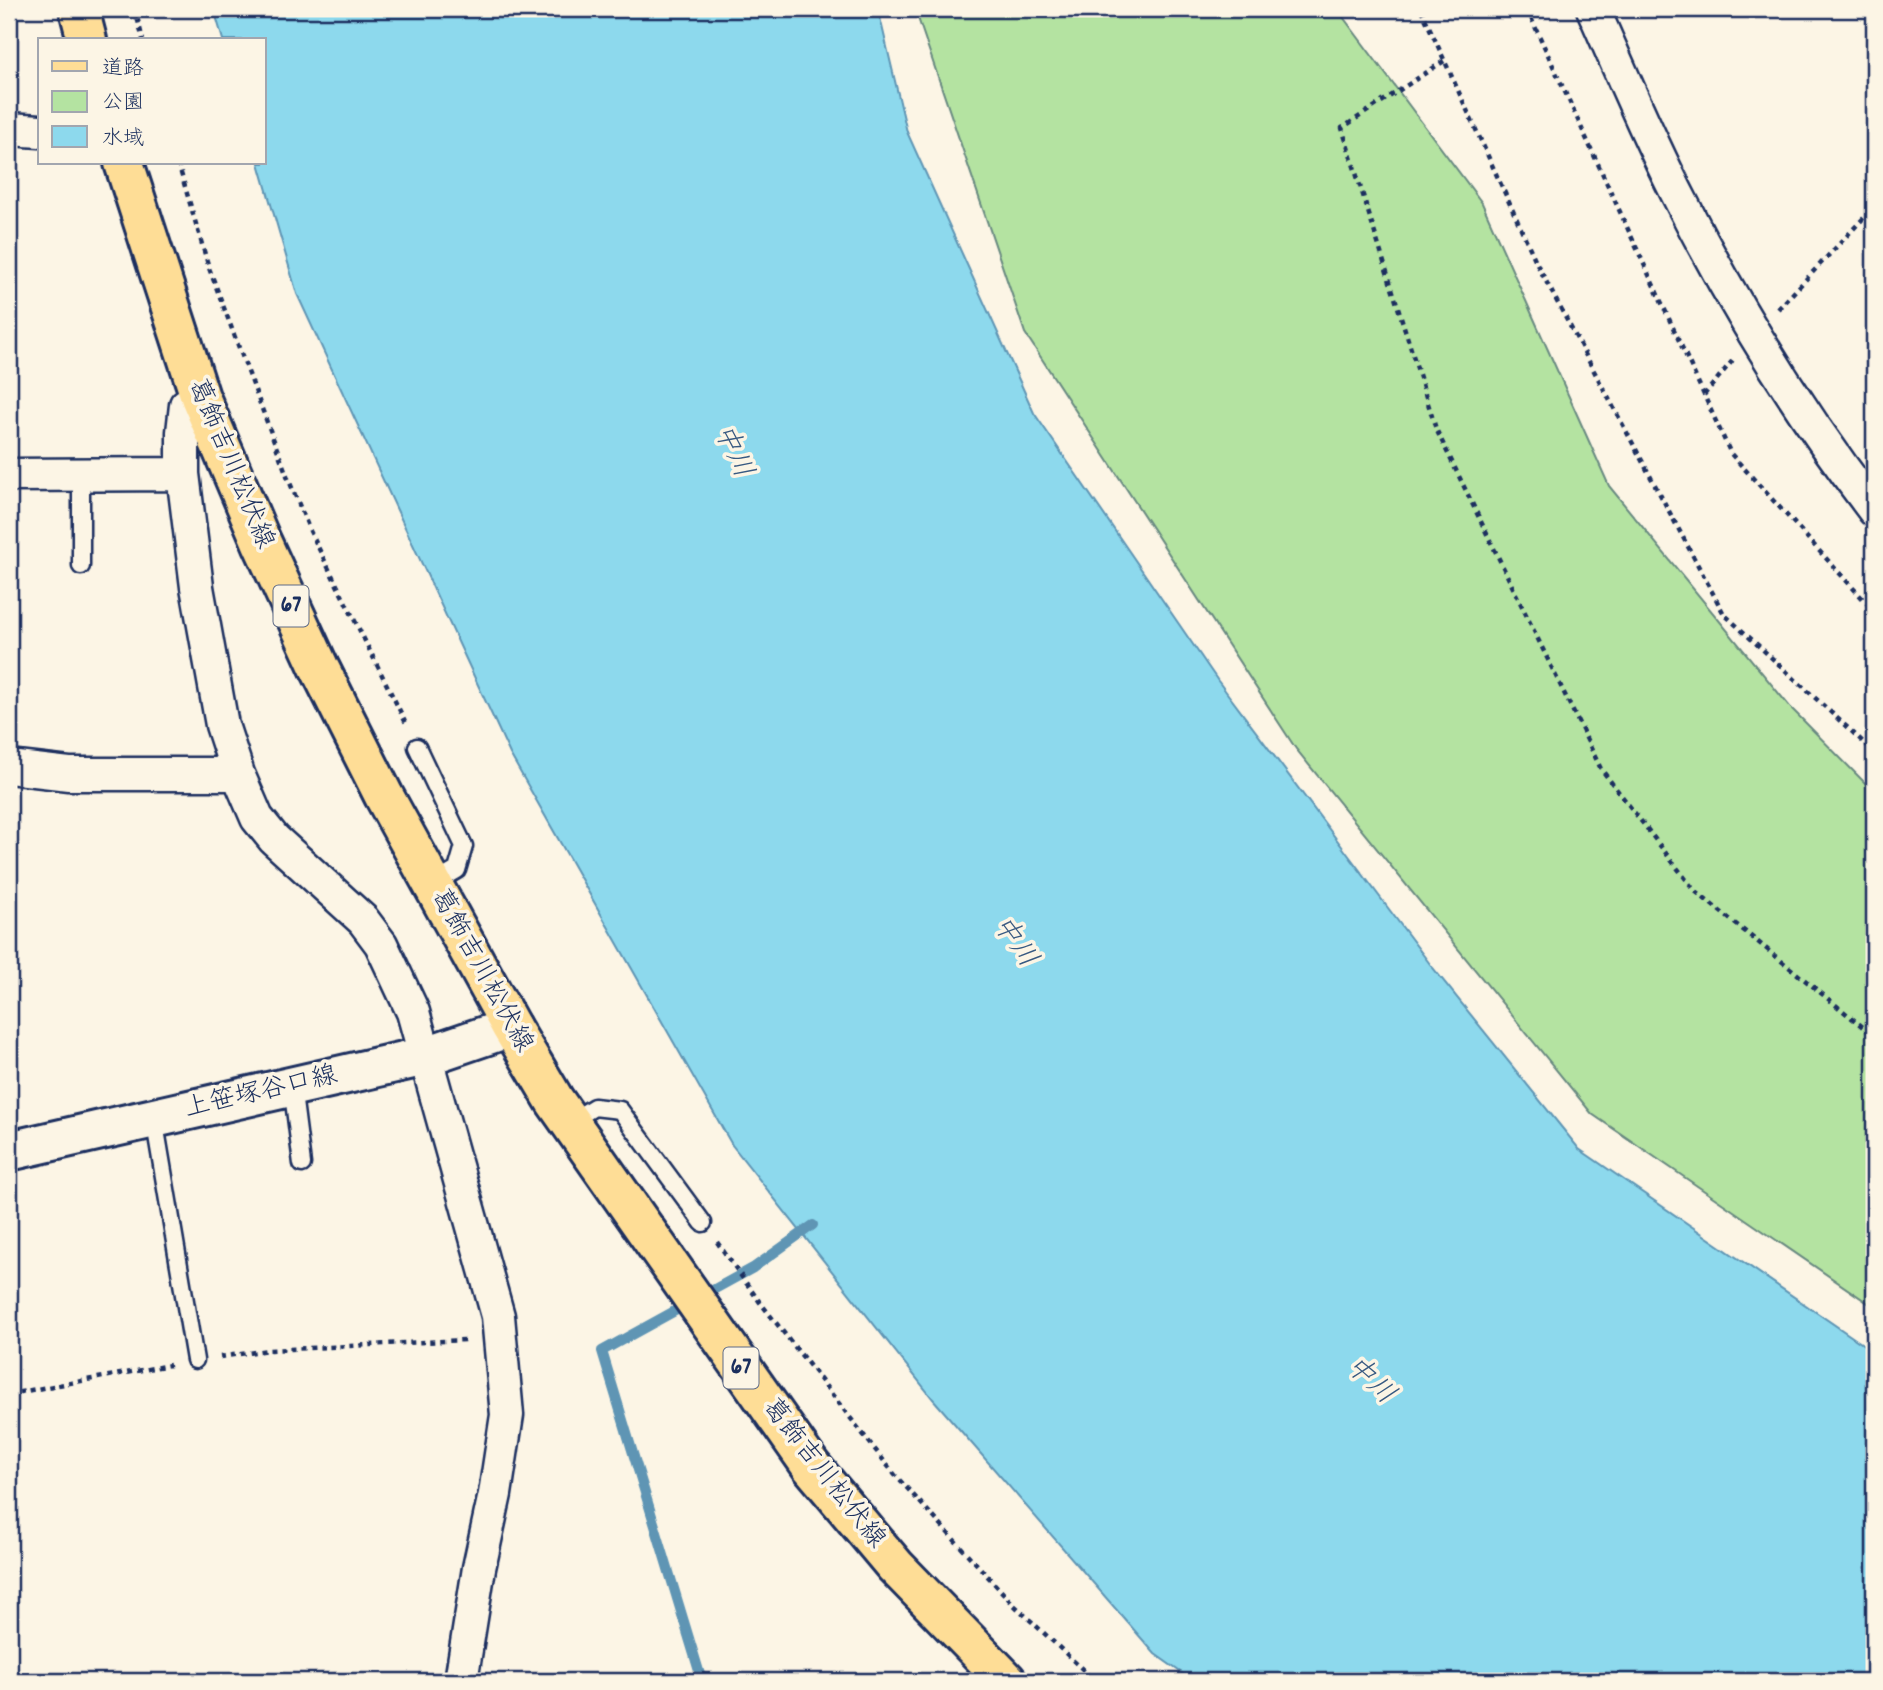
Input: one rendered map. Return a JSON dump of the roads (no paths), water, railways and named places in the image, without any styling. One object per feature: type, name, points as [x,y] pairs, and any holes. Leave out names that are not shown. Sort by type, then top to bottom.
[{"type":"main road","points":[[79,9],[86,38]]},
{"type":"main road","name":"葛飾吉川松伏線","points":[[124,164],[200,397],[262,543],[319,667],[384,796],[510,1027],[570,1122],[811,1466],[895,1566],[1007,1681]]},
{"type":"main road","name":"上笹塚谷口線","points":[[9,1151],[426,1056],[510,1027]]},
{"type":"street","points":[[1593,9],[1682,203],[1754,335],[1846,473],[1874,510]]},
{"type":"street","points":[[9,129],[38,131]]},
{"type":"street","points":[[200,397],[186,405],[183,474],[197,587],[222,725],[238,774],[257,818],[274,839],[363,920],[381,944],[413,1012],[498,1316],[507,1415],[461,1681]]},
{"type":"street","points":[[9,475],[183,474]]},
{"type":"street","points":[[9,766],[69,774],[238,774]]},
{"type":"lane","points":[[81,475],[81,566]]},
{"type":"lane","points":[[417,747],[464,846],[457,870],[433,884]]},
{"type":"lane","points":[[292,1086],[302,1164]]},
{"type":"lane","points":[[570,1122],[594,1107],[620,1110],[703,1223]]},
{"type":"lane","points":[[154,1118],[195,1360]]},
{"type":"water","name":"中川","points":[[214,9],[878,9],[907,132],[1034,413],[1218,681],[1433,968],[1579,1149],[1874,1352],[1874,1681],[1193,1681],[1155,1654],[933,1399],[732,1145],[510,754],[297,294],[259,164],[266,164],[266,38],[222,38]]},
{"type":"waterway","points":[[702,1681],[602,1351],[753,1268],[813,1225]]}]
